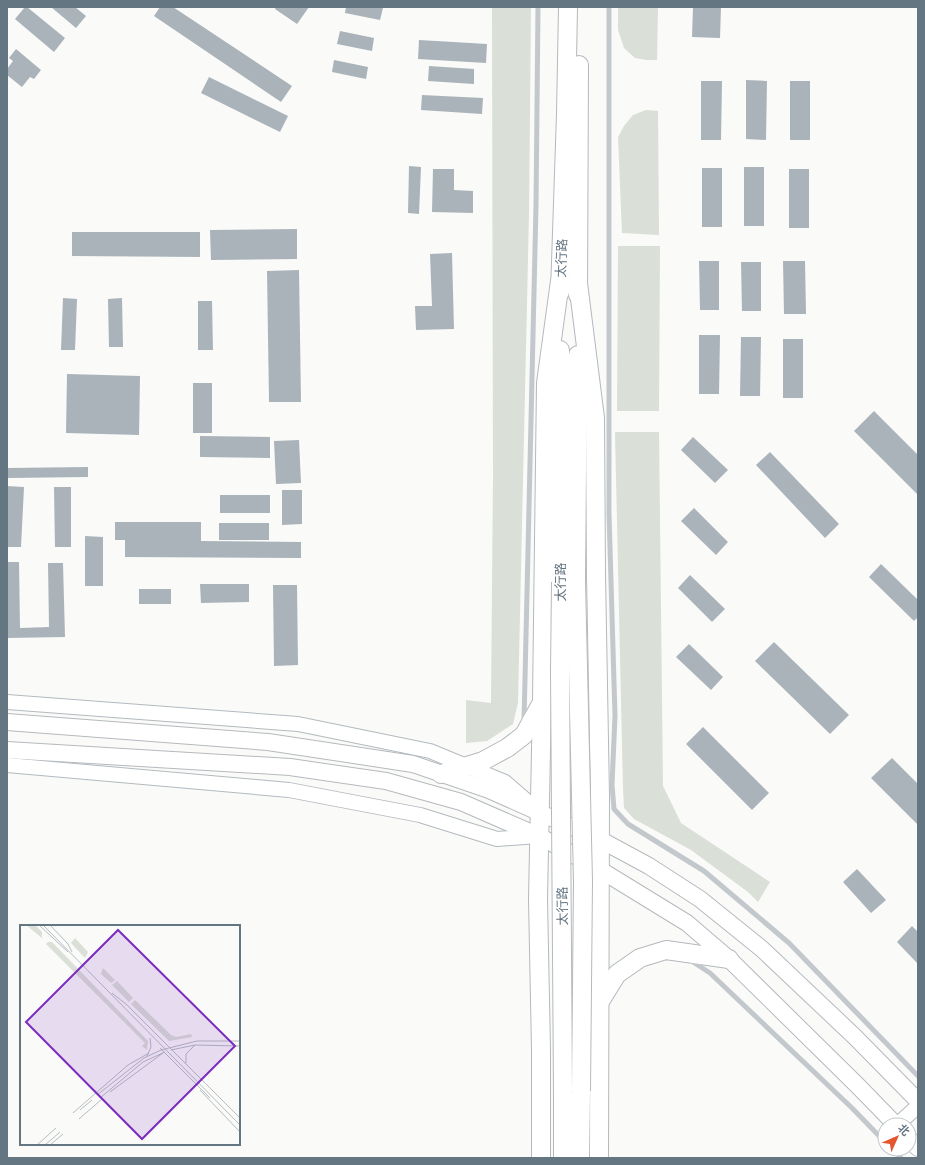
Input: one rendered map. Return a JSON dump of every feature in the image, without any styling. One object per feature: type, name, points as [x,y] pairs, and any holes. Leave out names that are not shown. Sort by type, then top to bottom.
[{"type":"highway","name":"太行路","points":[[563,1158],[572,1092],[583,881],[569,582],[560,281],[568,7]]},
{"type":"highway","name":"太行路","points":[[569,582],[578,283],[580,7]]},
{"type":"highway","points":[[541,1158],[541,1050],[538,899],[546,383],[560,281]]},
{"type":"highway","points":[[578,283],[595,418],[599,839],[599,1158]]},
{"type":"highway","points":[[441,774],[483,760],[507,748],[524,735],[542,701]]},
{"type":"highway","points":[[599,1003],[617,974],[640,958],[656,956],[666,950],[729,959]]},
{"type":"highway","name":"太行路","points":[[572,1092],[580,1158]]},
{"type":"main road","points":[[7,702],[298,724],[430,751],[505,782],[540,812]]},
{"type":"main road","points":[[7,722],[268,742],[413,764],[489,790],[599,839],[649,866],[700,899],[762,949],[855,1037],[918,1101]]},
{"type":"main road","points":[[7,750],[290,767],[386,781],[461,802],[539,836],[599,869],[688,923],[729,959],[857,1084],[888,1117]]},
{"type":"main road","points":[[7,765],[289,790],[420,815],[497,839],[539,836]]},
{"type":"main road","points":[[535,1158],[541,1102]]},
{"type":"main road","points":[[905,1117],[918,1106]]},
{"type":"lane","points":[[524,735],[536,206],[538,7]]},
{"type":"lane","points":[[609,7],[609,514],[615,708],[612,785],[614,809],[628,824],[704,871],[789,943],[918,1076]]},
{"type":"lane","points":[[670,956],[684,957],[710,973],[852,1108],[877,1134]]},
{"type":"shaded area","points":[[492,7],[531,7],[529,214],[518,703],[513,724],[487,741],[466,743],[466,700],[491,703],[493,477]]},
{"type":"shaded area","points":[[618,7],[658,7],[657,60],[635,58],[624,48],[618,30]]},
{"type":"shaded area","points":[[646,110],[658,111],[659,235],[622,233],[618,137],[624,126],[633,115]]},
{"type":"shaded area","points":[[618,246],[660,246],[659,411],[617,411]]},
{"type":"shaded area","points":[[615,432],[659,432],[663,786],[681,823],[770,882],[758,902],[748,892],[691,850],[634,819],[624,808]]},
{"type":"building","points":[[25,7],[27,7],[65,38],[54,52],[15,19]]},
{"type":"building","points":[[51,7],[75,7],[86,16],[76,28]]},
{"type":"building","points":[[160,7],[173,7],[292,86],[281,102],[154,16]]},
{"type":"building","points":[[276,7],[309,7],[297,24],[275,9]]},
{"type":"building","points":[[346,7],[383,8],[380,20],[345,13]]},
{"type":"building","points":[[693,7],[721,7],[720,38],[692,37]]},
{"type":"building","points":[[340,31],[374,38],[372,51],[337,44]]},
{"type":"building","points":[[419,40],[487,44],[486,63],[418,59]]},
{"type":"building","points":[[16,49],[41,70],[34,79],[30,77],[22,87],[7,75],[7,69],[13,61],[9,58]]},
{"type":"building","points":[[334,60],[368,67],[366,79],[332,72]]},
{"type":"building","points":[[429,66],[474,69],[474,84],[428,81]]},
{"type":"building","points":[[209,77],[288,116],[280,132],[201,93]]},
{"type":"building","points":[[746,80],[767,81],[766,140],[746,139]]},
{"type":"building","points":[[701,81],[722,81],[721,140],[701,140]]},
{"type":"building","points":[[790,81],[810,81],[810,140],[790,140]]},
{"type":"building","points":[[422,95],[483,98],[482,114],[421,110]]},
{"type":"building","points":[[409,166],[421,167],[419,214],[408,213]]},
{"type":"building","points":[[744,167],[764,167],[764,226],[744,226]]},
{"type":"building","points":[[702,168],[722,168],[722,227],[702,227]]},
{"type":"building","points":[[433,169],[454,169],[454,190],[473,191],[473,213],[432,212]]},
{"type":"building","points":[[789,169],[809,169],[809,228],[789,228]]},
{"type":"building","points":[[297,229],[297,259],[211,260],[210,230]]},
{"type":"building","points":[[72,232],[200,232],[200,257],[72,256]]},
{"type":"building","points":[[452,253],[454,329],[416,330],[415,306],[432,306],[430,254]]},
{"type":"building","points":[[699,261],[719,261],[719,310],[700,310]]},
{"type":"building","points":[[783,261],[805,261],[806,314],[784,314]]},
{"type":"building","points":[[741,262],[761,262],[761,311],[742,311]]},
{"type":"building","points":[[299,270],[301,402],[269,402],[267,271]]},
{"type":"building","points":[[63,298],[77,299],[75,350],[61,350]]},
{"type":"building","points":[[122,298],[123,347],[109,347],[108,299]]},
{"type":"building","points":[[198,301],[212,301],[213,350],[198,350]]},
{"type":"building","points":[[699,335],[720,335],[719,394],[699,394]]},
{"type":"building","points":[[741,337],[761,337],[760,396],[740,396]]},
{"type":"building","points":[[783,339],[803,339],[803,398],[783,398]]},
{"type":"building","points":[[67,374],[140,376],[139,435],[66,433]]},
{"type":"building","points":[[193,383],[212,383],[212,433],[193,433]]},
{"type":"building","points":[[874,411],[918,455],[918,495],[854,431]]},
{"type":"building","points":[[200,436],[270,437],[270,458],[200,457]]},
{"type":"building","points":[[693,437],[728,470],[715,483],[681,450]]},
{"type":"building","points":[[299,440],[301,483],[276,484],[274,441]]},
{"type":"building","points":[[770,452],[839,524],[825,538],[756,465]]},
{"type":"building","points":[[88,467],[88,477],[8,478],[8,468]]},
{"type":"building","points":[[7,486],[24,487],[21,547],[7,547]]},
{"type":"building","points":[[54,487],[71,487],[71,547],[55,547]]},
{"type":"building","points":[[282,490],[302,490],[302,524],[282,525]]},
{"type":"building","points":[[220,495],[270,495],[270,513],[220,513]]},
{"type":"building","points":[[694,508],[728,542],[716,555],[681,521]]},
{"type":"building","points":[[115,522],[201,522],[201,541],[301,542],[301,558],[125,557],[125,540],[115,540]]},
{"type":"building","points":[[219,523],[269,523],[269,540],[219,540]]},
{"type":"building","points":[[85,536],[103,537],[103,586],[85,586]]},
{"type":"building","points":[[7,562],[19,562],[20,628],[49,627],[48,563],[63,563],[65,637],[7,638]]},
{"type":"building","points":[[881,564],[918,600],[918,617],[914,621],[869,577]]},
{"type":"building","points":[[690,575],[725,609],[712,622],[678,588]]},
{"type":"building","points":[[200,584],[249,584],[249,602],[201,603]]},
{"type":"building","points":[[273,585],[297,585],[298,665],[274,666]]},
{"type":"building","points":[[139,589],[171,589],[171,604],[139,604]]},
{"type":"building","points":[[774,642],[849,715],[830,734],[755,661]]},
{"type":"building","points":[[689,644],[723,677],[711,690],[676,657]]},
{"type":"building","points":[[703,727],[769,793],[752,810],[686,744]]},
{"type":"building","points":[[892,758],[918,784],[918,825],[871,778]]},
{"type":"building","points":[[857,869],[886,900],[871,913],[843,882]]},
{"type":"building","points":[[912,926],[918,932],[918,964],[897,942]]}]
